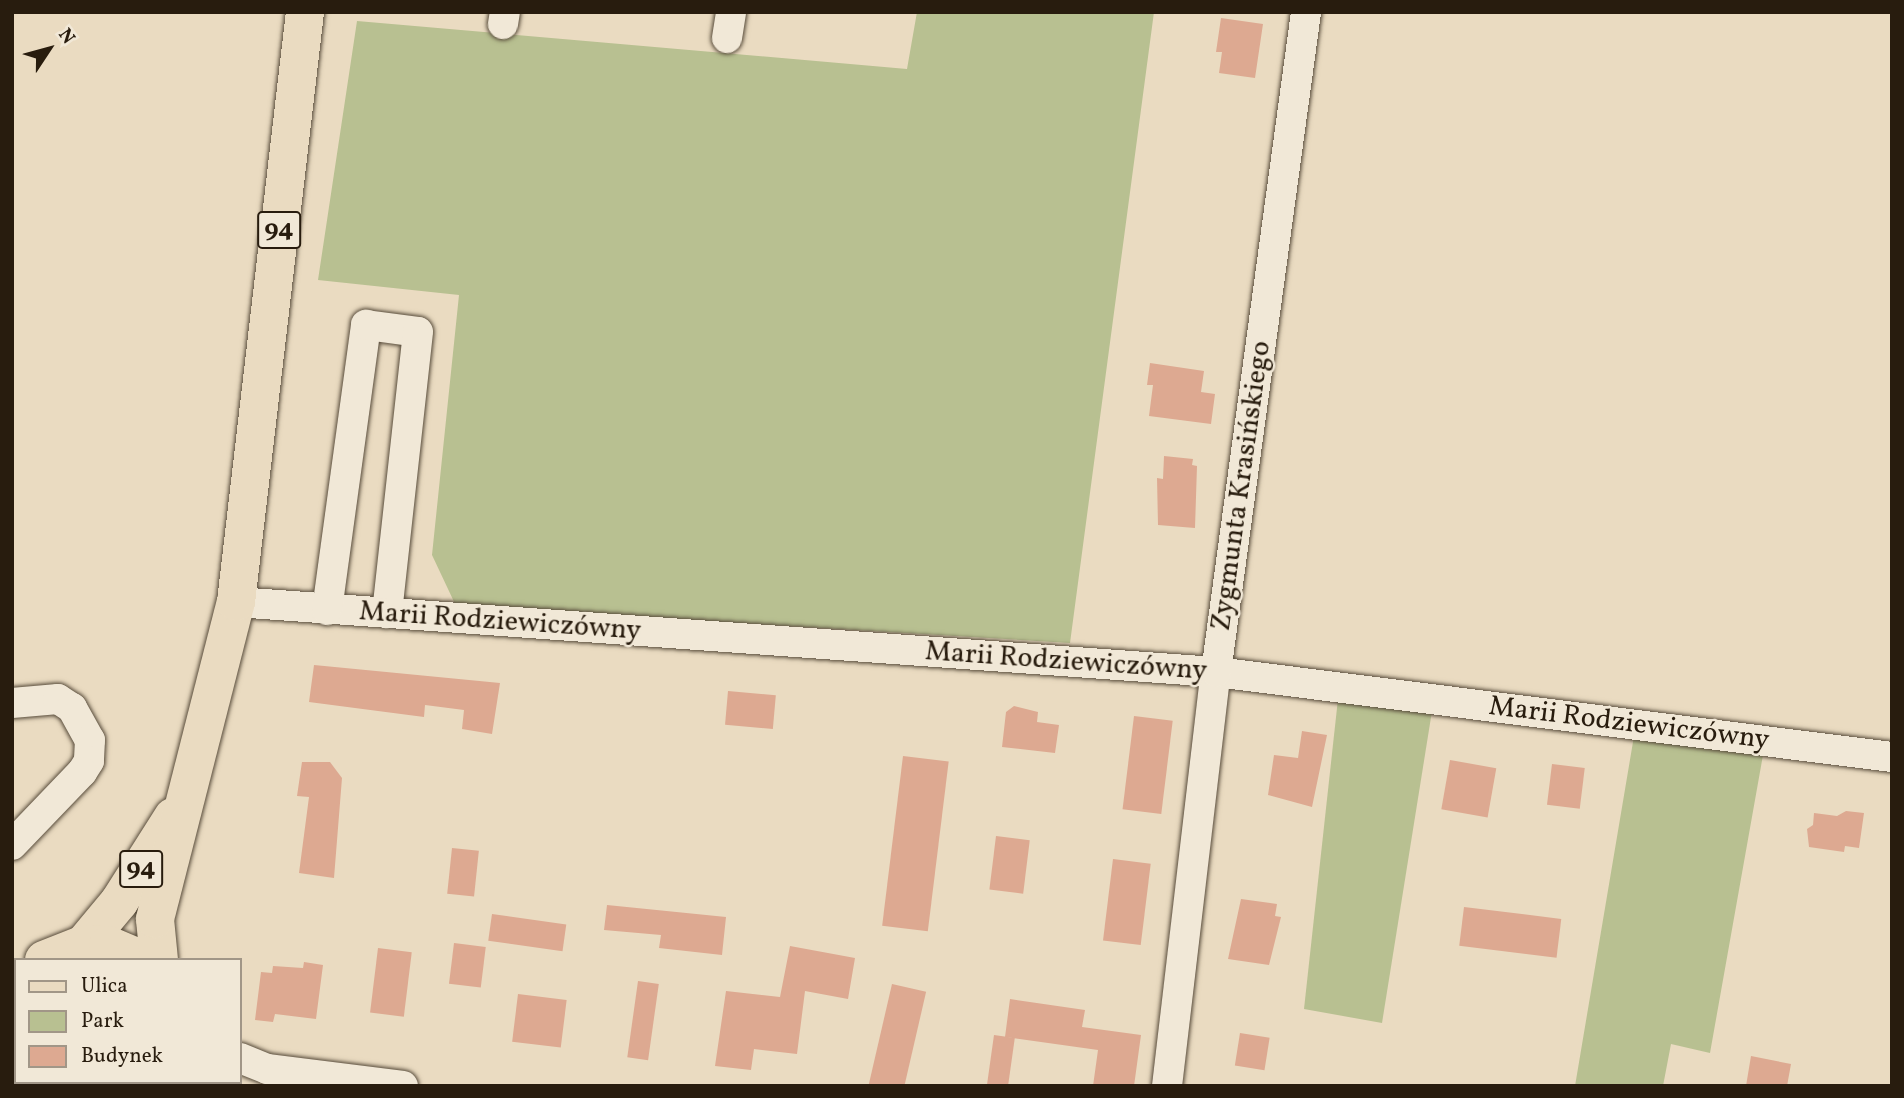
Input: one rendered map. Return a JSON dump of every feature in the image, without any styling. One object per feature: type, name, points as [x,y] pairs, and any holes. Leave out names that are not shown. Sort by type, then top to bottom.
[{"type":"main road","name":"94","points":[[159,958],[155,919],[191,789],[236,602],[305,12]]},
{"type":"main road","name":"94","points":[[49,958],[84,944],[126,892],[191,789]]},
{"type":"main road","points":[[84,944],[108,945],[139,958]]},
{"type":"street","name":"Zygmunta Krasińskiego","points":[[1167,1086],[1216,672],[1306,12]]},
{"type":"street","points":[[327,610],[366,325],[418,332],[387,613]]},
{"type":"street","name":"Marii Rodziewiczówny","points":[[236,602],[1216,672],[1892,757]]},
{"type":"street","points":[[12,703],[58,699],[72,708],[90,740],[89,761],[52,806],[12,845]]},
{"type":"street","points":[[12,824],[52,806]]},
{"type":"street","points":[[249,1068],[341,1081],[403,1086]]},
{"type":"green space","points":[[917,12],[1154,12],[1070,643],[456,606],[432,555],[459,295],[318,280],[357,21],[907,69]]},
{"type":"green space","points":[[1338,699],[1432,711],[1382,1023],[1304,1009]]},
{"type":"green space","points":[[1634,736],[1763,755],[1710,1053],[1671,1044],[1663,1086],[1575,1086]]},
{"type":"building","points":[[1221,18],[1263,24],[1255,78],[1219,73],[1222,52],[1216,52]]},
{"type":"building","points":[[1150,363],[1204,371],[1201,392],[1215,394],[1211,424],[1149,416],[1153,385],[1147,385]]},
{"type":"building","points":[[1164,456],[1193,459],[1192,465],[1197,466],[1195,528],[1158,525],[1157,478],[1163,479]]},
{"type":"building","points":[[314,665],[500,683],[492,734],[462,729],[464,710],[425,705],[424,717],[309,702]]},
{"type":"building","points":[[728,691],[776,695],[773,729],[725,725]]},
{"type":"building","points":[[1014,706],[1038,712],[1037,722],[1059,725],[1055,753],[1002,747],[1006,712]]},
{"type":"building","points":[[1134,716],[1173,721],[1161,814],[1123,809]]},
{"type":"building","points":[[1302,731],[1327,735],[1312,807],[1268,795],[1274,755],[1298,758]]},
{"type":"building","points":[[903,756],[949,762],[928,931],[882,926]]},
{"type":"building","points":[[1450,760],[1496,768],[1488,817],[1441,809]]},
{"type":"building","points":[[302,762],[330,762],[342,778],[334,878],[299,873],[309,797],[297,796]]},
{"type":"building","points":[[1552,764],[1585,768],[1580,809],[1547,805]]},
{"type":"building","points":[[1846,811],[1864,813],[1859,848],[1845,846],[1844,852],[1809,847],[1807,829],[1813,825],[1814,813],[1837,816]]},
{"type":"building","points":[[996,836],[1030,840],[1023,894],[989,890]]},
{"type":"building","points":[[452,848],[479,851],[474,897],[447,894]]},
{"type":"building","points":[[1113,859],[1151,864],[1141,945],[1103,940]]},
{"type":"building","points":[[1241,899],[1277,904],[1275,916],[1281,917],[1269,965],[1228,959]]},
{"type":"building","points":[[607,905],[726,917],[722,955],[659,948],[661,935],[604,930]]},
{"type":"building","points":[[1464,907],[1561,919],[1557,958],[1459,946]]},
{"type":"building","points":[[492,914],[566,924],[563,951],[488,941]]},
{"type":"building","points":[[454,943],[486,947],[481,988],[449,984]]},
{"type":"building","points":[[790,946],[855,958],[848,999],[805,991],[797,1054],[754,1049],[751,1070],[715,1066],[726,991],[780,997]]},
{"type":"building","points":[[378,948],[412,952],[404,1017],[370,1013]]},
{"type":"building","points":[[304,962],[323,965],[316,1019],[275,1014],[273,1022],[255,1020],[261,972],[272,973],[273,966],[303,968]]},
{"type":"building","points":[[638,981],[659,984],[648,1060],[627,1057]]},
{"type":"building","points":[[892,984],[926,992],[904,1086],[869,1085]]},
{"type":"building","points":[[518,994],[567,1000],[561,1048],[512,1042]]},
{"type":"building","points":[[1010,999],[1085,1010],[1082,1027],[1141,1035],[1134,1086],[1093,1086],[1098,1050],[1005,1037]]},
{"type":"building","points":[[1240,1033],[1270,1038],[1264,1070],[1235,1066]]},
{"type":"building","points":[[994,1035],[1015,1038],[1008,1086],[987,1086]]},
{"type":"building","points":[[1751,1056],[1791,1064],[1787,1086],[1746,1086]]}]
